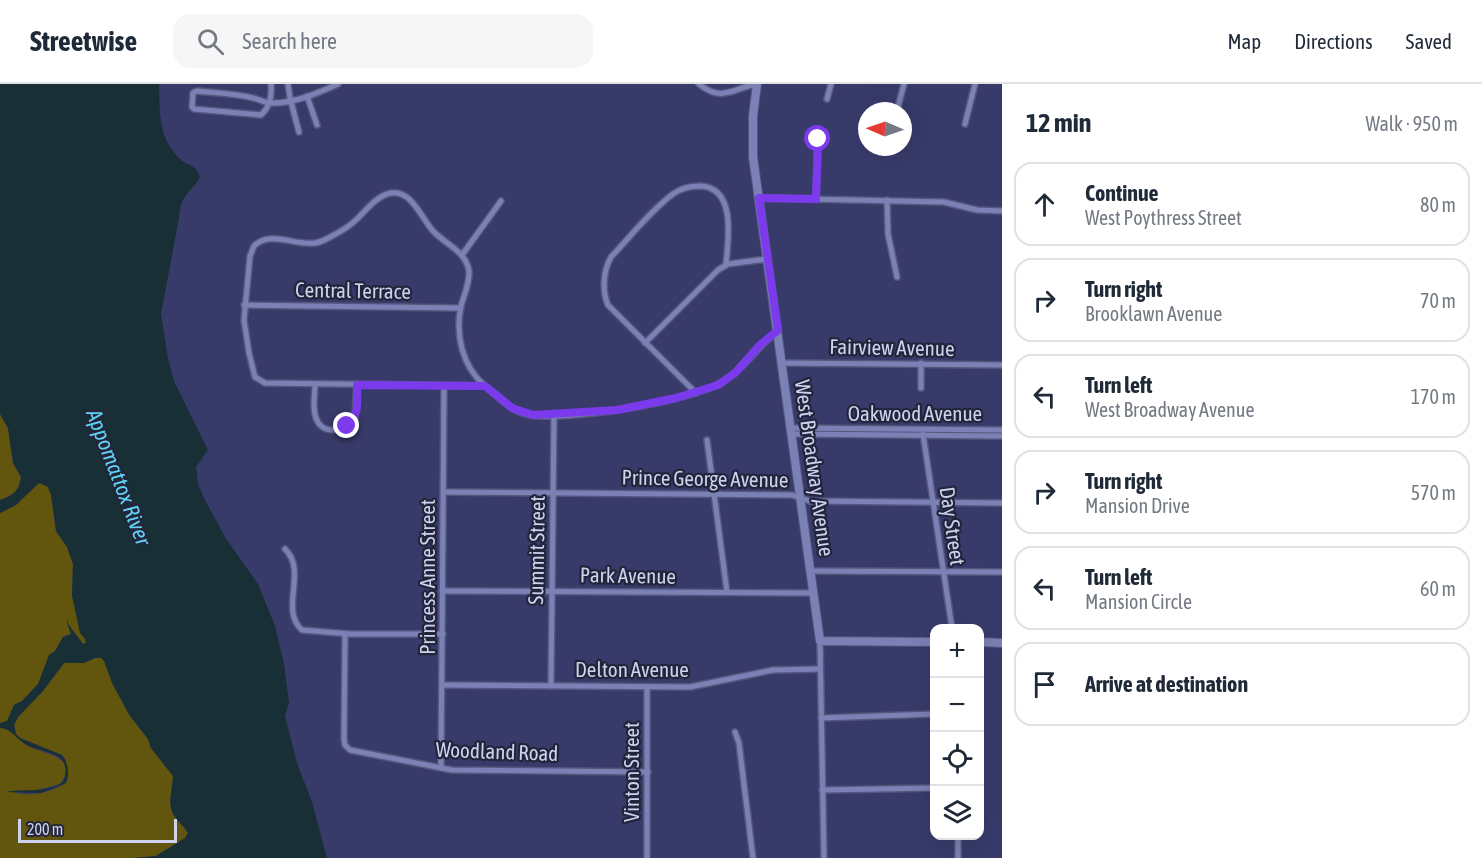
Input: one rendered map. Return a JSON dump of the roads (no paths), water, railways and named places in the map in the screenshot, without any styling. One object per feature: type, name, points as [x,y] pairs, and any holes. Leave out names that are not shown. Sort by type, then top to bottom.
[{"type":"main road","name":"West Broadway Avenue","points":[[757,84],[752,143],[820,641]]},
{"type":"main road","points":[[820,641],[930,642]]},
{"type":"main road","points":[[984,642],[1002,643]]},
{"type":"street","points":[[271,84],[271,96],[268,103],[264,113],[261,115],[192,107],[193,93],[197,91],[253,98],[268,103],[307,96],[338,84]]},
{"type":"street","points":[[288,84],[299,132]]},
{"type":"street","points":[[699,84],[712,93],[721,95],[743,86],[757,84]]},
{"type":"street","points":[[827,99],[831,84]]},
{"type":"street","points":[[899,102],[904,84]]},
{"type":"street","points":[[965,124],[975,84]]},
{"type":"street","points":[[307,96],[317,125]]},
{"type":"street","points":[[816,199],[818,139]]},
{"type":"street","points":[[696,393],[608,305],[605,298],[605,271],[611,257],[673,194],[687,188],[702,186],[714,191],[722,199],[727,211],[726,264]]},
{"type":"street","points":[[485,386],[265,384],[258,381],[249,353],[244,320],[252,249],[258,242],[265,239],[321,242],[349,225],[388,193],[400,194],[412,203],[432,231],[462,255],[469,272],[459,329],[461,349],[474,375],[518,412],[533,415],[628,408],[696,393],[727,380],[760,345],[778,330]]},
{"type":"street","points":[[759,198],[944,201],[977,210],[1002,211]]},
{"type":"street","points":[[887,200],[888,234],[897,277]]},
{"type":"street","points":[[462,255],[501,201]]},
{"type":"street","points":[[645,343],[726,264],[767,259]]},
{"type":"street","name":"Central Terrace","points":[[244,305],[461,308]]},
{"type":"street","name":"Fairview Avenue","points":[[782,363],[1002,365]]},
{"type":"street","points":[[921,363],[921,388]]},
{"type":"street","points":[[315,384],[315,417],[324,428],[333,430],[347,426],[355,418],[357,385]]},
{"type":"street","name":"Princess Anne Street","points":[[441,768],[444,386]]},
{"type":"street","name":"Summit Street","points":[[551,686],[554,415]]},
{"type":"street","name":"Oakwood Avenue","points":[[792,431],[1002,430]]},
{"type":"street","name":"Oakwood Avenue","points":[[922,432],[1002,436]]},
{"type":"street","name":"Day Street","points":[[922,432],[951,624]]},
{"type":"street","points":[[707,440],[727,592]]},
{"type":"street","name":"Prince George Avenue","points":[[443,492],[714,494],[801,497],[810,501],[1002,502]]},
{"type":"street","points":[[285,549],[294,565],[292,613],[297,625],[306,632],[443,634]]},
{"type":"street","points":[[810,571],[1002,572]]},
{"type":"street","name":"Park Avenue","points":[[442,591],[814,593]]},
{"type":"street","name":"Woodland Road","points":[[345,634],[344,739],[347,748],[441,768],[648,772]]},
{"type":"street","name":"West Broadway Avenue","points":[[820,641],[824,858]]},
{"type":"street","name":"Delton Avenue","points":[[442,685],[703,686],[773,670],[820,669]]},
{"type":"street","name":"Vinton Street","points":[[647,687],[647,858]]},
{"type":"street","points":[[821,718],[930,714]]},
{"type":"street","points":[[735,732],[739,742],[753,858]]},
{"type":"street","points":[[822,790],[930,788]]},
{"type":"street","points":[[958,840],[958,858]]},
{"type":"water","name":"Appomattox River","points":[[0,84],[159,84],[160,115],[165,138],[177,157],[199,174],[200,178],[181,205],[161,314],[168,359],[174,381],[208,450],[196,467],[198,484],[225,537],[258,584],[275,626],[284,664],[289,703],[285,716],[297,763],[312,802],[327,858],[134,858],[156,856],[185,838],[188,833],[171,809],[173,776],[130,716],[101,658],[84,663],[64,663],[43,691],[18,717],[14,725],[16,734],[20,738],[62,755],[68,769],[66,783],[41,793],[6,792],[50,788],[63,782],[66,771],[59,757],[23,743],[7,730],[0,728],[0,723],[7,721],[14,705],[22,701],[38,684],[49,655],[55,651],[63,637],[71,634],[67,623],[68,619],[68,624],[83,644],[86,643],[80,633],[72,596],[73,564],[67,547],[56,531],[48,487],[39,483],[16,505],[0,513],[0,500],[15,492],[21,477],[13,463],[8,428],[0,414]]}]
